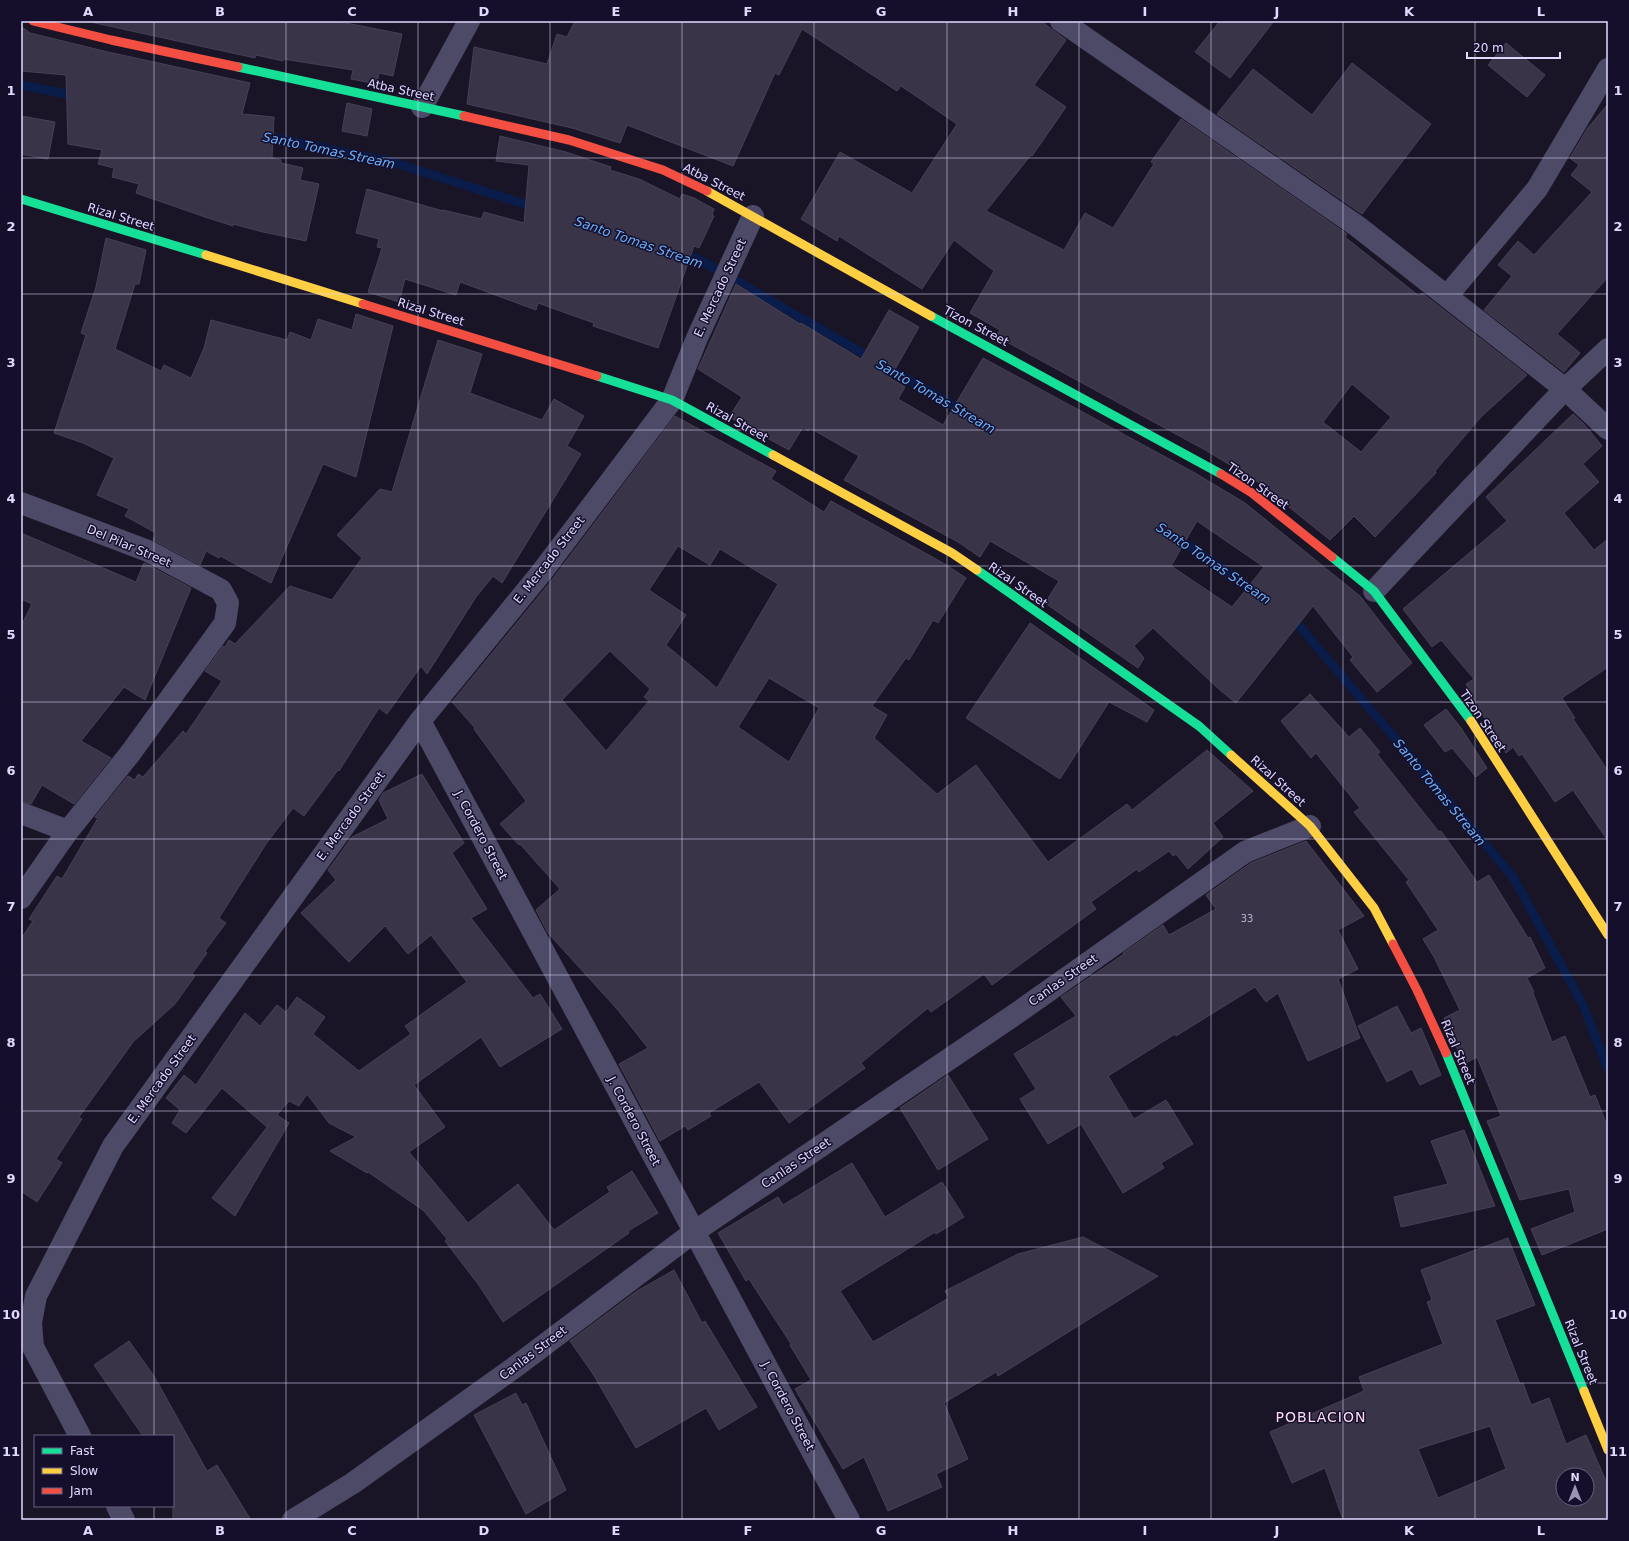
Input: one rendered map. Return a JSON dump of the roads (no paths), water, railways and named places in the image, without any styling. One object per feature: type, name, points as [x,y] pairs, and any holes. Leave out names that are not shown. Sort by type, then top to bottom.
[{"type":"street","name":"Atba Street","points":[[33,21],[111,40],[569,140],[664,170],[700,186],[753,216]]},
{"type":"street","points":[[422,107],[469,21]]},
{"type":"street","points":[[1061,21],[1357,226],[1565,388],[1608,430]]},
{"type":"street","points":[[1448,296],[1537,189],[1608,69]]},
{"type":"street","name":"Rizal Street","points":[[21,199],[672,400],[952,553],[1200,726],[1310,826],[1374,908],[1417,990],[1441,1042],[1608,1450]]},
{"type":"street","name":"E. Mercado Street","points":[[79,1435],[27,1353],[36,1296],[113,1146],[420,722],[541,572],[672,400],[696,338],[753,216]]},
{"type":"street","name":"Tizon Street","points":[[753,216],[893,295],[1202,462],[1252,493],[1374,591],[1470,722],[1608,936]]},
{"type":"street","points":[[1374,591],[1565,388],[1608,349]]},
{"type":"street","name":"Del Pilar Street","points":[[21,503],[148,551],[221,590],[228,603],[225,623],[130,756],[68,831]]},
{"type":"street","name":"J. Cordero Street","points":[[420,722],[849,1520]]},
{"type":"street","points":[[21,813],[68,831],[21,898]]},
{"type":"street","name":"Canlas Street","points":[[293,1520],[353,1483],[519,1364],[694,1232],[1020,1011],[1245,852],[1310,826]]},
{"type":"street","points":[[118,1507],[124,1520]]},
{"type":"waterway","name":"Santo Tomas Stream","points":[[21,85],[78,96]]},
{"type":"waterway","name":"Santo Tomas Stream","points":[[261,135],[392,162],[537,208]]},
{"type":"waterway","name":"Santo Tomas Stream","points":[[678,253],[698,259],[964,411]]},
{"type":"waterway","name":"Santo Tomas Stream","points":[[1175,536],[1258,593]]},
{"type":"waterway","name":"Santo Tomas Stream","points":[[1290,615],[1513,877],[1583,1005],[1608,1069]]},
{"type":"district","name":"POBLACION","points":[[1321,1417]]}]
